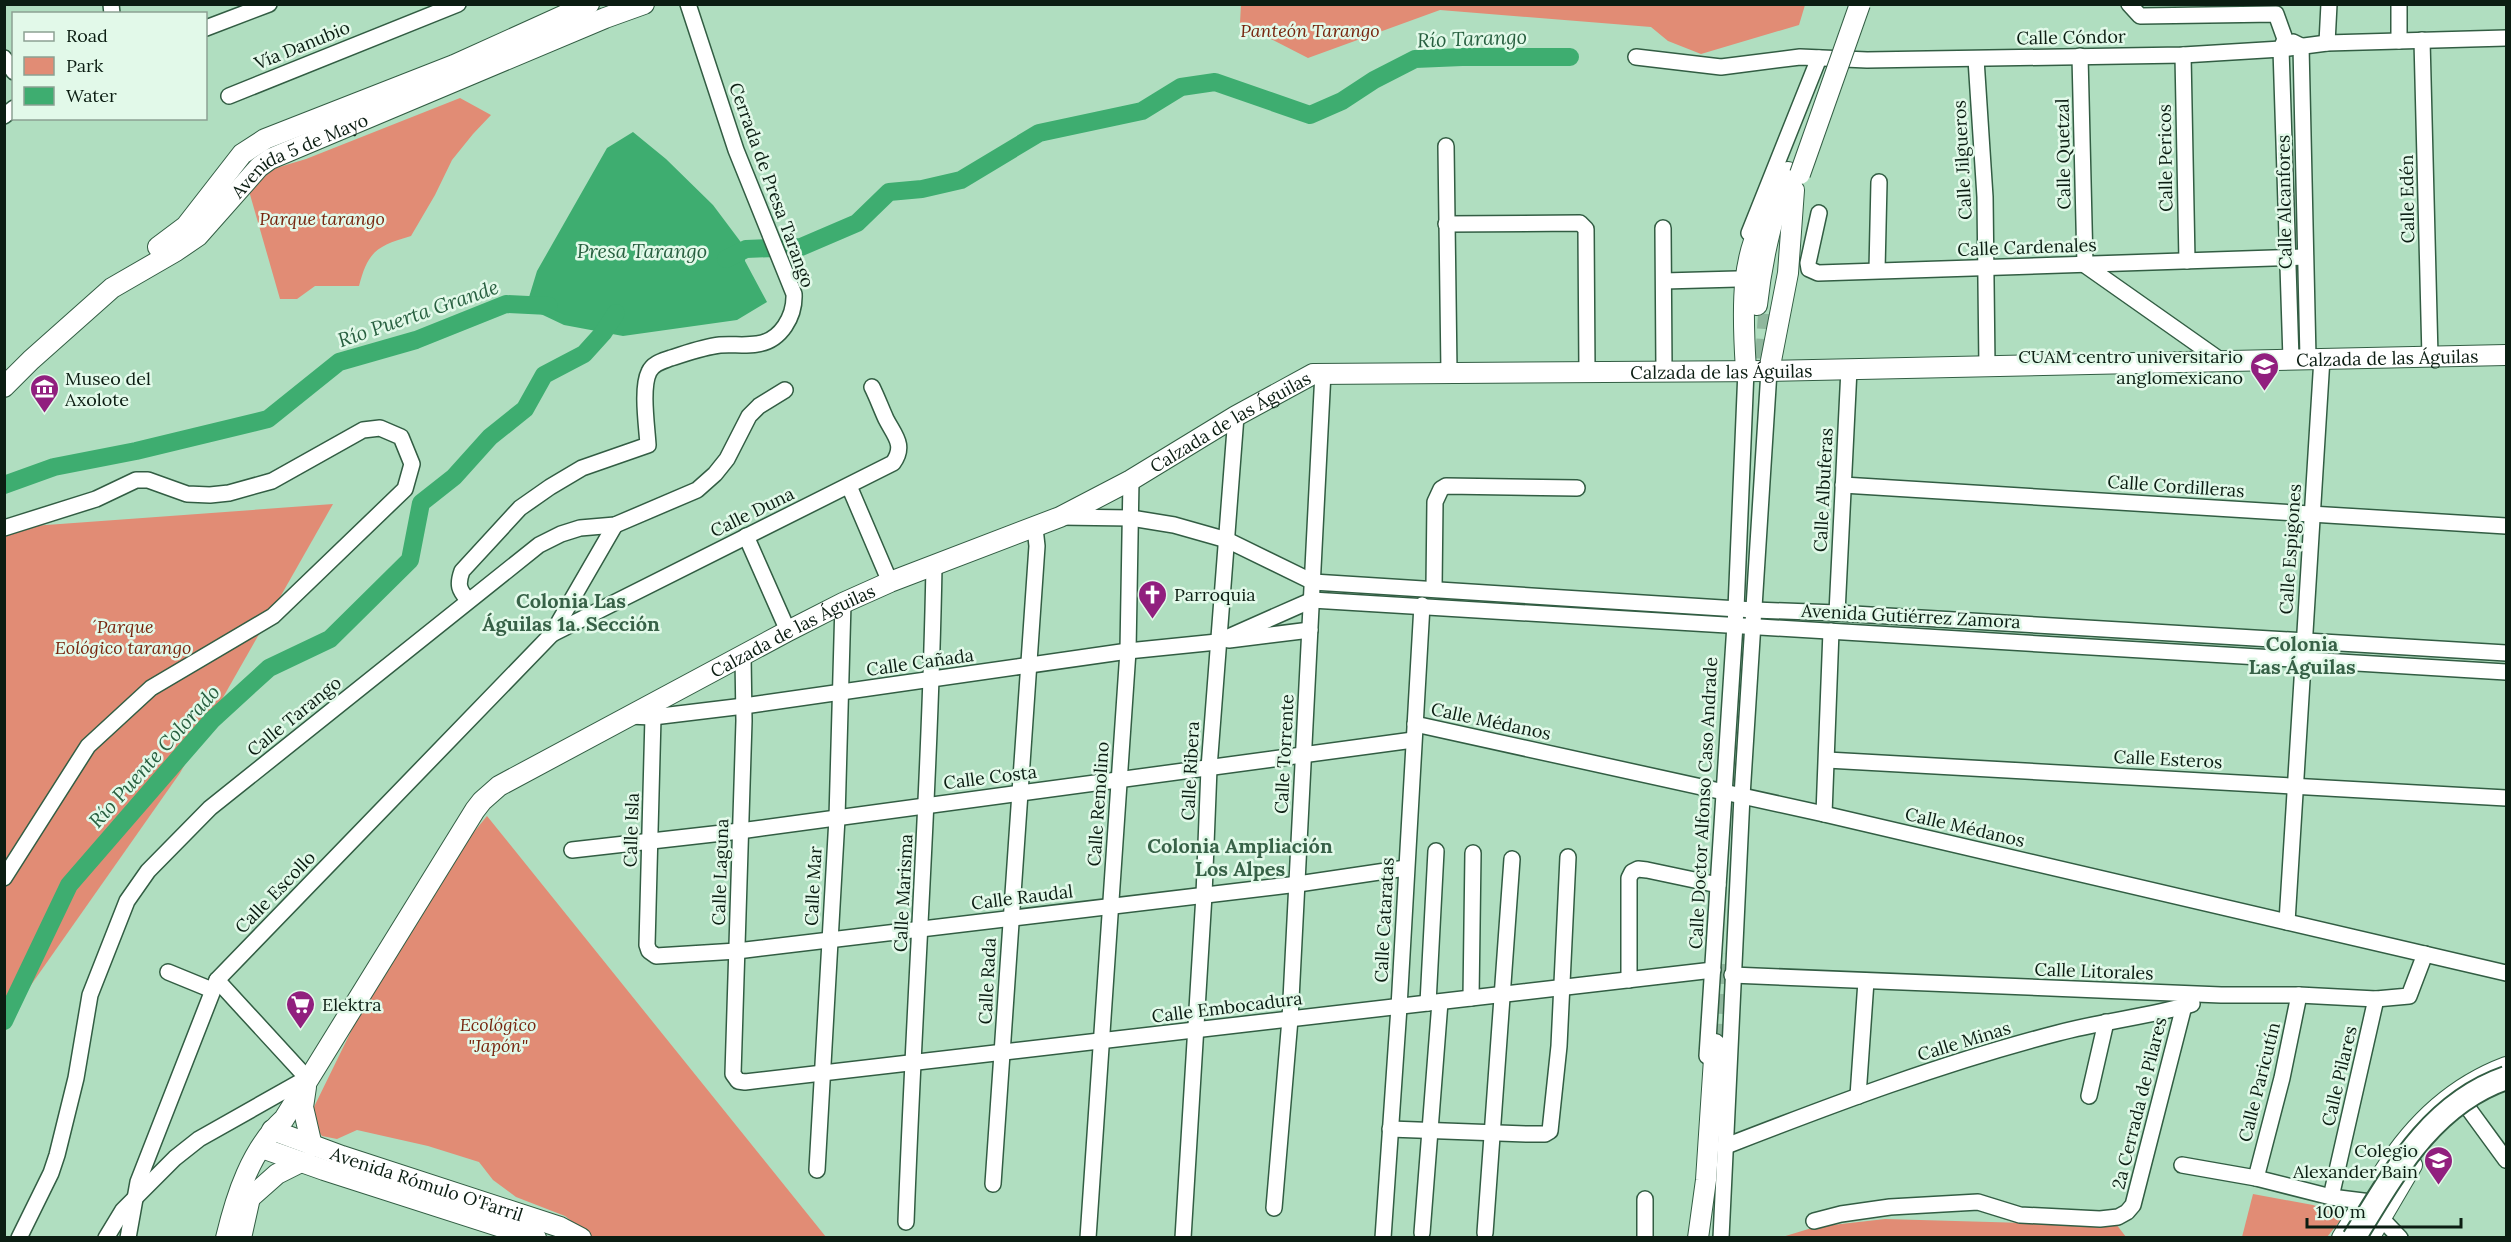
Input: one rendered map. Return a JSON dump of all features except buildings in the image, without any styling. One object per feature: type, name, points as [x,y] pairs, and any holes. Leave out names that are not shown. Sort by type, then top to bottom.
[{"type":"highway","points":[[2354,1238],[2422,1135],[2464,1099],[2506,1078]]},
{"type":"main road","name":"Avenida 5 de Mayo","points":[[109,283],[176,251],[198,236],[259,167],[270,159],[598,21],[644,4]]},
{"type":"main road","points":[[1775,207],[1761,274],[1762,314],[1785,212],[1846,4]]},
{"type":"main road","points":[[1742,370],[1747,273],[1753,246],[1766,216],[1794,179],[1860,4]]},
{"type":"main road","name":"Avenida 5 de Mayo","points":[[4,371],[27,356],[109,283],[186,226],[242,154],[265,139],[454,65],[578,7]]},
{"type":"main road","points":[[1769,371],[1788,273],[1794,179]]},
{"type":"main road","name":"Calzada de las Águilas","points":[[226,1238],[238,1194],[267,1150],[307,1078],[482,801],[499,786],[843,603],[890,582],[1060,517],[1131,480],[1296,381],[1313,374],[1323,372],[1769,371],[2506,355]]},
{"type":"main road","name":"Avenida 5 de Mayo","points":[[4,387],[27,356]]},
{"type":"main road","points":[[1698,1238],[1706,1180],[1718,1044],[1710,1238]]},
{"type":"main road","points":[[2342,1238],[2400,1147],[2433,1110],[2484,1075],[2506,1066]]},
{"type":"main road","points":[[251,1197],[277,1174],[317,1158],[303,1107],[307,1078]]},
{"type":"main road","points":[[2376,1227],[2427,1144],[2441,1129],[2468,1108],[2506,1089]]},
{"type":"main road","name":"Avenida Rómulo O'Farril","points":[[279,1128],[317,1158],[536,1238]]},
{"type":"main road","name":"Calzada de las Águilas","points":[[241,1238],[251,1197],[267,1150]]},
{"type":"main road","name":"Avenida Rómulo O'Farril","points":[[267,1150],[317,1158],[560,1227],[581,1238]]},
{"type":"main road","points":[[2362,1207],[2375,1216],[2376,1227]]},
{"type":"street","points":[[207,28],[269,4]]},
{"type":"street","name":"Vía Danubio","points":[[229,96],[458,4]]},
{"type":"street","name":"Cerrada de Presa Tarango","points":[[468,600],[460,591],[458,582],[462,571],[520,508],[582,468],[648,445],[646,381],[649,370],[655,364],[699,349],[720,345],[759,344],[781,330],[791,318],[795,307],[794,294],[736,150],[688,4]]},
{"type":"street","points":[[2129,4],[2140,16],[2276,9],[2283,44]]},
{"type":"street","points":[[2327,43],[2329,4]]},
{"type":"street","points":[[2399,4],[2399,40]]},
{"type":"street","name":"Calle Cóndor","points":[[1636,57],[1721,67],[1800,57],[1867,60],[2183,55],[2283,44],[2506,38]]},
{"type":"street","name":"Calle Edén","points":[[2422,40],[2430,357]]},
{"type":"street","name":"Calle Alcanfores","points":[[2283,44],[2288,257],[2307,358]]},
{"type":"street","name":"Calle Alcanfores","points":[[2301,45],[2307,358]]},
{"type":"street","name":"Calle Pericos","points":[[2183,55],[2187,261]]},
{"type":"street","name":"Calle Quetzal","points":[[2080,56],[2085,265]]},
{"type":"street","name":"Calle Doctor Alfonso Caso Andrade","points":[[1689,1238],[1698,1178],[1736,609],[1742,370],[1737,279],[1749,233],[1819,58]]},
{"type":"street","name":"Calle Jilgueros","points":[[1976,59],[1985,197],[1987,367]]},
{"type":"street","points":[[1446,146],[1449,372]]},
{"type":"street","points":[[1877,270],[1879,182]]},
{"type":"street","name":"Calle Cardenales","points":[[1819,213],[1808,263],[1809,269],[1818,273],[2305,257]]},
{"type":"street","points":[[1446,224],[1580,223],[1586,230],[1587,371]]},
{"type":"street","points":[[1663,228],[1664,370]]},
{"type":"street","points":[[2085,265],[2220,360]]},
{"type":"street","points":[[1664,281],[1737,279]]},
{"type":"street","name":"Calle Espigones","points":[[2287,922],[2312,514],[2307,358]]},
{"type":"street","name":"Calle Albuferas","points":[[1837,613],[1849,369]]},
{"type":"street","points":[[1721,1238],[1732,975],[1769,371]]},
{"type":"street","name":"Calle Torrente","points":[[1274,1208],[1290,1019],[1298,884],[1302,754],[1323,372]]},
{"type":"street","name":"Calle Duna","points":[[552,634],[893,463],[900,450],[896,434],[887,422],[872,387]]},
{"type":"street","name":"Calle Tarango","points":[[18,1238],[51,1173],[57,1155],[76,1078],[90,995],[127,901],[143,879],[210,808],[539,545],[580,528],[615,525],[697,490],[715,474],[727,459],[749,416],[759,406],[785,390]]},
{"type":"street","name":"Calle Ribera","points":[[1183,1238],[1217,642],[1236,416]]},
{"type":"street","points":[[4,528],[96,499],[136,480],[148,480],[188,494],[210,495],[229,493],[272,482],[363,430],[380,428],[401,437],[412,464],[405,489],[273,616],[151,688],[88,746],[4,878]]},
{"type":"street","name":"Calle Remolino","points":[[1088,1238],[1128,651],[1131,480]]},
{"type":"street","name":"Calle Cordilleras","points":[[1843,485],[2506,526]]},
{"type":"street","points":[[849,486],[890,582]]},
{"type":"street","points":[[1434,588],[1435,502],[1441,489],[1446,486],[1577,488]]},
{"type":"street","points":[[1060,517],[1131,519],[1174,525],[1227,540],[1313,582]]},
{"type":"street","points":[[552,634],[615,525]]},
{"type":"street","name":"Calle Rada","points":[[993,1184],[1037,546],[1035,528]]},
{"type":"street","points":[[746,536],[788,631]]},
{"type":"street","name":"Calle Marisma","points":[[906,1222],[912,1062],[927,805],[934,566]]},
{"type":"street","name":"Avenida Gutiérrez Zamora","points":[[1313,582],[1736,609],[2506,653]]},
{"type":"street","points":[[1478,609],[1479,591]]},
{"type":"street","name":"Avenida Gutiérrez Zamora","points":[[1312,600],[2506,672]]},
{"type":"street","name":"Calle Cañada","points":[[1217,642],[1312,600]]},
{"type":"street","name":"Calle Mar","points":[[818,1170],[837,818],[843,603]]},
{"type":"street","name":"Calle Cataratas","points":[[1383,1238],[1422,605]]},
{"type":"street","name":"Calle Cañada","points":[[628,716],[653,717],[744,706],[1029,667],[1128,651],[1310,630]]},
{"type":"street","points":[[1824,814],[1831,631]]},
{"type":"street","name":"Calle Escollo","points":[[128,1238],[135,1199],[146,1159],[215,985],[552,634]]},
{"type":"street","name":"Calle Laguna","points":[[743,656],[744,706],[733,1074],[738,1081],[745,1082]]},
{"type":"street","name":"Calle Isla","points":[[647,945],[653,717]]},
{"type":"street","name":"Calle Médanos","points":[[1415,724],[1824,814],[2506,973]]},
{"type":"street","name":"Calle Costa","points":[[572,850],[740,831],[1302,754],[1413,741]]},
{"type":"street","name":"Calle Esteros","points":[[1827,760],[2506,798]]},
{"type":"street","points":[[1422,1233],[1434,1003],[1436,851]]},
{"type":"street","points":[[1471,998],[1473,853]]},
{"type":"street","points":[[1390,1129],[1545,1134],[1551,1128],[1559,1046],[1568,857]]},
{"type":"street","points":[[1485,1233],[1512,859]]},
{"type":"street","name":"Calle Raudal","points":[[647,945],[649,951],[656,956],[664,957],[737,951],[1298,884],[1406,868]]},
{"type":"street","points":[[1629,980],[1629,878],[1632,872],[1647,870],[1718,885]]},
{"type":"street","name":"Calle Litorales","points":[[1732,975],[2376,999],[2409,996],[2425,954]]},
{"type":"street","name":"Calle Embocadura","points":[[745,1082],[1713,970]]},
{"type":"street","points":[[106,1238],[123,1210],[175,1158],[199,1139],[307,1078],[215,985],[168,972]]},
{"type":"street","points":[[1858,1096],[1866,981]]},
{"type":"street","name":"Calle Minas","points":[[1725,1146],[1858,1096],[2058,1033],[2184,1006],[2221,995]]},
{"type":"street","name":"Calle Paricutín","points":[[2256,1178],[2282,1078],[2300,995]]},
{"type":"street","name":"Calle Pilares","points":[[2331,1197],[2376,999]]},
{"type":"street","name":"2a Cerrada de Pilares","points":[[1814,1221],[1841,1214],[1890,1207],[1978,1202],[2020,1215],[2040,1218],[2100,1219],[2127,1212],[2133,1205],[2184,1006]]},
{"type":"street","points":[[2089,1096],[2106,1022]]},
{"type":"street","points":[[2468,1108],[2506,1160]]},
{"type":"street","points":[[2182,1165],[2256,1178],[2362,1207]]},
{"type":"street","points":[[1644,1238],[1645,1199]]},
{"type":"street","points":[[2376,1227],[2400,1238]]},
{"type":"green space","name":"Panteón Tarango","points":[[1241,4],[1805,5],[1799,25],[1701,54],[1668,41],[1651,27],[1440,10],[1308,58],[1240,23]]},
{"type":"green space","name":"Parque tarango","points":[[460,98],[491,115],[452,160],[411,236],[382,247],[370,257],[359,286],[315,286],[297,299],[280,299],[249,191],[259,179],[276,168],[306,159]]},
{"type":"green space","name":"´Parque Eológico tarango","points":[[333,504],[180,773],[5,1022],[5,528]]},
{"type":"green space","name":"Ecológico \"Japón\"","points":[[487,816],[826,1237],[592,1237],[565,1216],[516,1197],[493,1180],[479,1162],[428,1146],[357,1130],[337,1139],[322,1136],[313,1125],[312,1111],[359,1015],[460,849]]},
{"type":"green space","points":[[2253,1194],[2313,1205],[2344,1216],[2327,1237],[2242,1237]]},
{"type":"green space","points":[[1885,1219],[2093,1225],[2113,1220],[2126,1237],[1779,1238],[1815,1227]]},
{"type":"water","name":"Presa Tarango","points":[[633,132],[666,159],[713,205],[746,249],[745,261],[767,302],[737,320],[623,336],[564,325],[526,307],[537,271],[607,148]]},
{"type":"waterway","name":"Río Tarango","points":[[726,259],[746,249],[801,247],[857,223],[889,192],[922,189],[961,180],[1039,133],[1142,111],[1181,87],[1215,82],[1310,115],[1342,101],[1374,80],[1415,59],[1570,57]]},
{"type":"waterway","name":"Río Puerta Grande","points":[[4,485],[54,467],[136,451],[268,419],[339,362],[416,340],[506,304],[549,306]]},
{"type":"waterway","name":"Río Puente Colorado","points":[[4,1021],[69,885],[212,720],[269,668],[330,639],[410,560],[421,503],[454,477],[490,437],[525,409],[544,375],[584,354],[603,333],[616,313]]},
{"type":"tunnel","points":[[1765,359],[1768,314]]},
{"type":"tunnel","points":[[1722,1044],[1727,954]]},
{"type":"place","name":"CUAM centro universitario anglomexicano","points":[[2264,392]]},
{"type":"place","name":"Museo del Axolote","points":[[44,414]]},
{"type":"place","name":"Parroquia","points":[[1153,620]]},
{"type":"place","name":"Elektra","points":[[301,1030]]},
{"type":"place","name":"Colegio Alexander Bain","points":[[2439,1186]]},
{"type":"district","name":"Colonia Las Águilas 1a. Sección","points":[[571,612]]},
{"type":"district","name":"Colonia Las Águilas","points":[[2302,654]]},
{"type":"district","name":"Colonia Ampliación Los Alpes","points":[[1240,856]]}]
